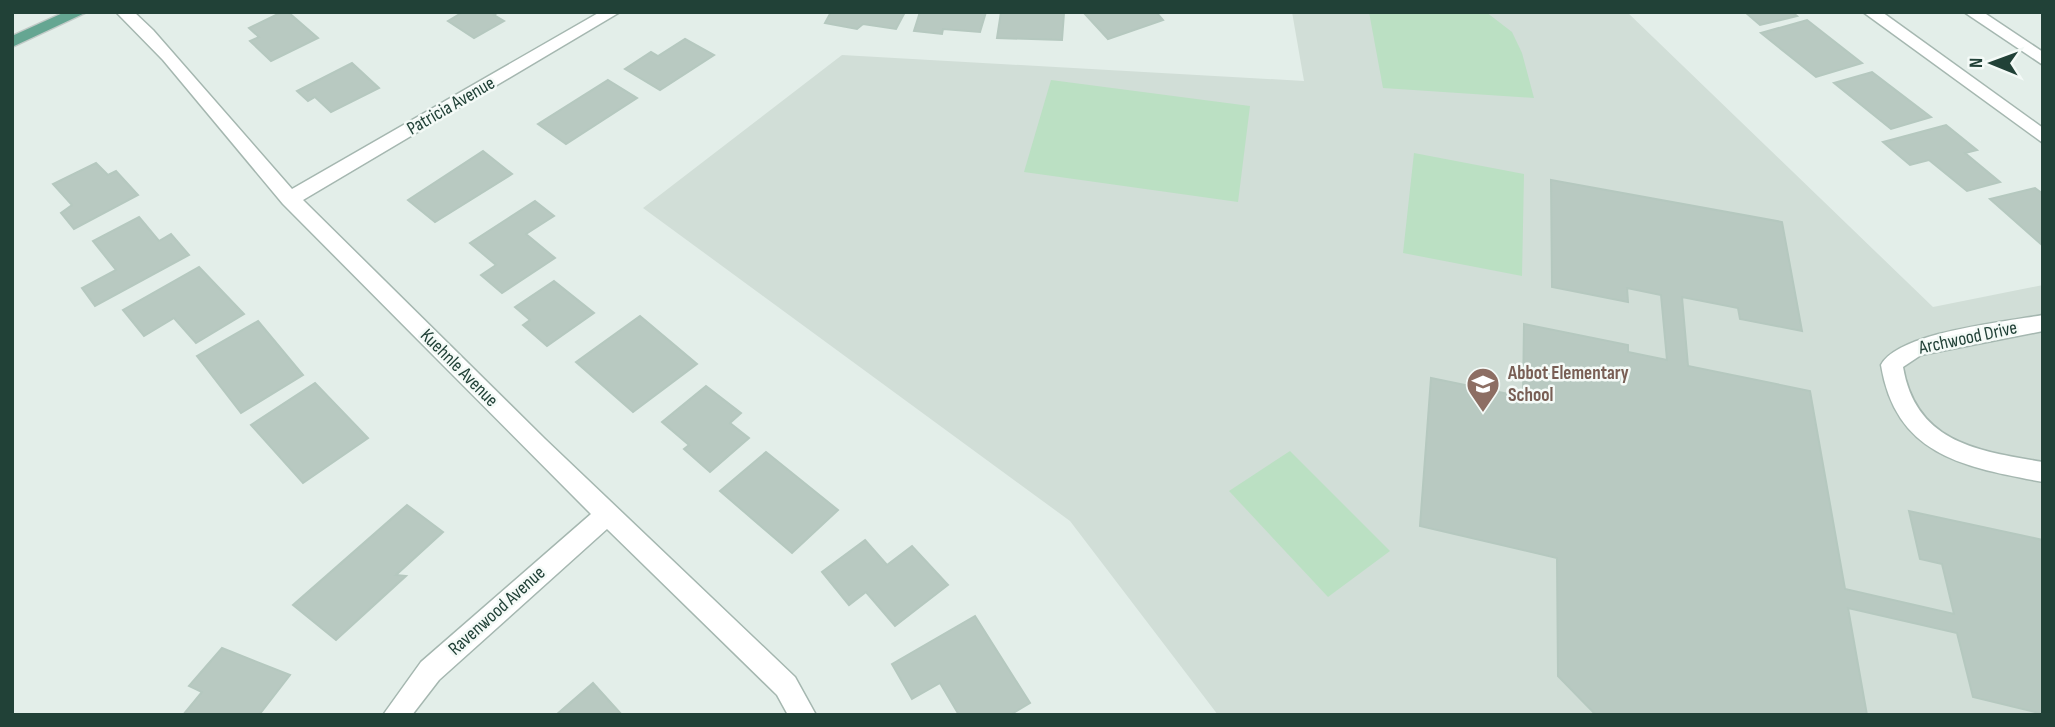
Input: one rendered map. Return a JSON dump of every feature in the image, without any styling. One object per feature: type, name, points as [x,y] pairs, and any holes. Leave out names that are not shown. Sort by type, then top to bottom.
[{"type":"main road","points":[[12,42],[79,12]]},
{"type":"street","name":"Kuehnle Avenue","points":[[124,12],[179,70],[290,199],[606,515],[786,686],[803,715]]},
{"type":"street","name":"Patricia Avenue","points":[[290,199],[612,12]]},
{"type":"street","points":[[1871,12],[2043,137]]},
{"type":"street","points":[[1972,12],[2043,60]]},
{"type":"street","name":"Archwood Drive","points":[[2043,323],[1918,348],[1904,353],[1892,365],[1893,389],[1909,416],[1937,441],[1964,455],[2043,472]]},
{"type":"street","name":"Ravenwood Avenue","points":[[396,715],[430,671],[606,515]]},
{"type":"shaded area","name":"Abbot Elementary School","points":[[1292,12],[1627,12],[1933,307],[2043,285],[2043,715],[1218,715],[1070,521],[643,208],[842,55],[1304,81]]},
{"type":"green space","points":[[1369,12],[1486,12],[1512,32],[1522,53],[1534,98],[1383,88]]},
{"type":"green space","points":[[1051,80],[1250,106],[1238,202],[1024,172]]},
{"type":"green space","points":[[1414,153],[1524,174],[1522,276],[1403,253]]},
{"type":"green space","points":[[1290,451],[1390,551],[1328,597],[1229,491]]},
{"type":"building","points":[[282,12],[288,12],[318,38],[271,61],[250,41],[259,37],[249,28]]},
{"type":"building","points":[[463,12],[499,12],[494,15],[504,21],[474,38],[448,21]]},
{"type":"building","points":[[831,12],[905,12],[896,29],[863,24],[857,29],[825,23]]},
{"type":"building","points":[[920,12],[986,12],[980,32],[943,29],[942,34],[914,31]]},
{"type":"building","points":[[1001,12],[1064,13],[1062,40],[997,38]]},
{"type":"building","points":[[1156,12],[1163,20],[1108,39],[1084,13]]},
{"type":"building","points":[[1745,12],[1792,12],[1797,16],[1760,25]]},
{"type":"building","points":[[1807,20],[1862,63],[1816,77],[1761,33]]},
{"type":"building","points":[[685,39],[714,55],[660,90],[625,69],[651,52],[658,56]]},
{"type":"building","points":[[352,63],[379,88],[331,112],[315,97],[308,101],[297,91]]},
{"type":"building","points":[[1872,72],[1931,117],[1891,129],[1834,83]]},
{"type":"building","points":[[608,80],[637,98],[566,144],[538,124]]},
{"type":"building","points":[[1946,125],[1977,150],[1965,153],[2000,182],[1967,191],[1929,160],[1910,165],[1883,142]]},
{"type":"building","points":[[483,151],[512,174],[435,222],[408,200]]},
{"type":"building","points":[[96,163],[108,175],[116,171],[138,195],[74,229],[61,213],[72,205],[53,184]]},
{"type":"building","points":[[1551,180],[1782,222],[1802,331],[1740,319],[1738,308],[1682,297],[1688,366],[1810,391],[1845,589],[1954,614],[1942,564],[1920,559],[1909,511],[2043,540],[2043,714],[1973,697],[1957,633],[1848,608],[1867,715],[1596,715],[1558,676],[1557,558],[1420,526],[1431,378],[1523,397],[1524,324],[1628,345],[1628,352],[1667,360],[1661,295],[1627,288],[1628,302],[1552,287]]},
{"type":"building","points":[[2035,188],[2043,194],[2041,244],[1990,199]]},
{"type":"building","points":[[535,201],[554,216],[526,234],[555,258],[502,293],[481,275],[496,265],[470,243]]},
{"type":"building","points":[[139,217],[159,241],[171,234],[189,255],[95,306],[82,288],[116,270],[93,241]]},
{"type":"building","points":[[199,267],[244,314],[196,343],[174,318],[144,336],[123,310]]},
{"type":"building","points":[[554,281],[594,313],[547,346],[523,325],[530,320],[515,307]]},
{"type":"building","points":[[640,316],[697,364],[633,412],[576,362]]},
{"type":"building","points":[[258,321],[303,375],[241,413],[197,356]]},
{"type":"building","points":[[315,383],[368,438],[303,483],[251,425]]},
{"type":"building","points":[[706,386],[741,413],[730,423],[749,438],[710,472],[684,449],[689,445],[662,422]]},
{"type":"building","points":[[766,452],[838,510],[792,553],[720,491]]},
{"type":"building","points":[[407,505],[443,532],[396,575],[406,576],[336,640],[293,605]]},
{"type":"building","points":[[865,540],[887,565],[912,546],[948,585],[895,626],[866,592],[849,605],[822,572]]},
{"type":"building","points":[[975,616],[1030,703],[1010,715],[959,715],[940,683],[912,699],[892,664]]},
{"type":"building","points":[[222,648],[290,675],[259,715],[183,715],[202,692],[189,686]]},
{"type":"building","points":[[593,683],[622,715],[556,715]]},
{"type":"place","name":"Abbot Elementary School","points":[[1483,414]]}]
